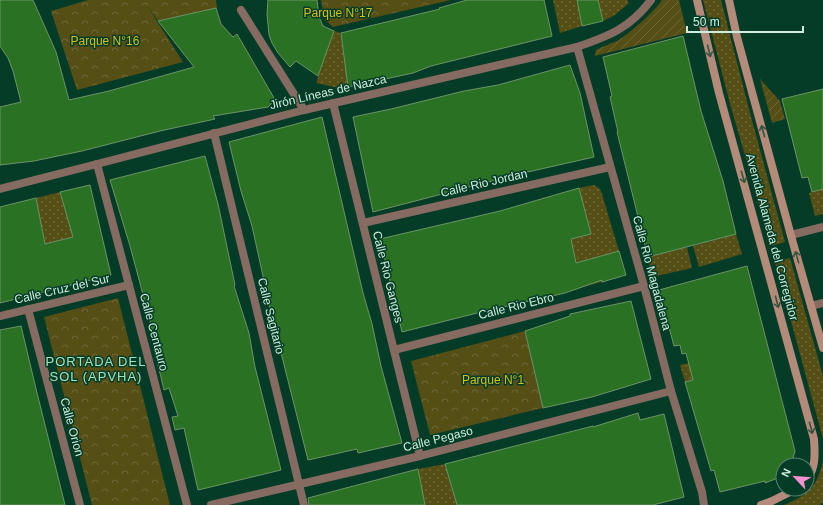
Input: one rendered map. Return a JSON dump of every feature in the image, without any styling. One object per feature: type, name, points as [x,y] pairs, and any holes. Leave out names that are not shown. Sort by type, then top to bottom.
[{"type":"main road","name":"Avenida Alameda del Corregidor","points":[[697,0],[719,92],[814,439],[815,457]]},
{"type":"main road","name":"Avenida Alameda del Corregidor","points":[[729,0],[737,37],[823,348]]},
{"type":"main road","points":[[761,505],[772,502],[781,497]]},
{"type":"street","name":"Jirón Líneas de Nazca","points":[[0,188],[304,110],[576,47],[602,38],[628,24],[651,0]]},
{"type":"street","points":[[241,10],[304,110]]},
{"type":"street","name":"Calle Rio Magadalena","points":[[576,47],[644,286],[671,391],[702,492],[704,505]]},
{"type":"street","name":"Calle Rio Ganges","points":[[333,103],[420,456]]},
{"type":"street","name":"Calle Sagitario","points":[[214,133],[304,505]]},
{"type":"street","name":"Calle Centauro","points":[[98,164],[187,505]]},
{"type":"street","name":"Calle Rio Jordan","points":[[363,222],[610,167]]},
{"type":"street","points":[[791,235],[823,228]]},
{"type":"street","name":"Calle Cruz del Sur","points":[[0,316],[129,285]]},
{"type":"street","name":"Calle Rio Ebro","points":[[394,350],[644,286]]},
{"type":"street","points":[[811,306],[823,303]]},
{"type":"street","name":"Calle Orion","points":[[28,309],[80,505]]},
{"type":"street","name":"Calle Pegaso","points":[[211,505],[420,456],[671,391]]},
{"type":"green space","name":"Parque N°16","points":[[88,0],[216,0],[217,8],[158,21],[146,4],[183,62],[77,90],[51,11]]},
{"type":"green space","name":"Parque N°17","points":[[321,0],[451,0],[333,27],[325,20]]},
{"type":"green space","points":[[553,0],[577,0],[582,26],[560,33]]},
{"type":"green space","points":[[598,0],[627,0],[629,3],[615,15],[603,21]]},
{"type":"green space","points":[[662,0],[679,0],[687,33],[595,56],[596,50],[617,41],[628,33],[648,16]]},
{"type":"green space","points":[[703,0],[721,0],[785,242],[771,246],[729,100]]},
{"type":"green space","points":[[334,31],[341,33],[348,87],[334,87],[316,83]]},
{"type":"green space","points":[[760,79],[780,101],[785,119],[772,123]]},
{"type":"green space","points":[[594,185],[600,189],[602,194],[619,251],[597,257],[602,282],[581,287],[571,239],[591,234],[579,188]]},
{"type":"green space","points":[[823,189],[823,214],[815,216],[809,193]]},
{"type":"green space","points":[[60,192],[73,237],[45,244],[36,198]]},
{"type":"green space","points":[[736,234],[742,254],[699,267],[693,246]]},
{"type":"green space","points":[[687,247],[692,268],[652,277],[648,257]]},
{"type":"green space","points":[[790,258],[823,376],[823,439],[775,262]]},
{"type":"green space","points":[[118,298],[170,505],[92,505],[44,317]]},
{"type":"green space","name":"Parque N°1","points":[[525,331],[543,408],[430,435],[411,361]]},
{"type":"green space","points":[[689,363],[721,372],[685,382],[680,365]]},
{"type":"green space","points":[[823,461],[823,502],[820,505],[784,505],[800,497],[815,497],[815,482],[821,470]]},
{"type":"green space","points":[[445,464],[457,505],[425,505],[418,469]]},
{"type":"building","points":[[0,0],[33,0],[56,52],[69,100],[109,91],[194,67],[158,21],[216,8],[221,24],[233,37],[237,34],[274,98],[268,107],[213,116],[215,119],[82,151],[34,161],[0,165],[0,107],[21,102],[13,71],[8,58],[0,46]]},
{"type":"building","points":[[268,0],[317,0],[319,17],[323,26],[334,31],[318,76],[296,61],[290,67],[278,53],[269,35],[267,14]]},
{"type":"building","points":[[467,0],[544,0],[552,36],[431,66],[413,73],[348,87],[341,33],[440,9],[439,8]]},
{"type":"building","points":[[577,0],[598,0],[603,21],[582,26]]},
{"type":"building","points":[[683,36],[701,111],[723,181],[736,234],[648,257],[617,132],[610,97],[612,96],[603,57]]},
{"type":"building","points":[[570,65],[580,93],[594,157],[519,174],[373,212],[353,117],[464,91],[498,85]]},
{"type":"building","points":[[823,89],[823,189],[812,192],[808,177],[802,178],[782,99]]},
{"type":"building","points":[[322,117],[363,293],[402,443],[358,453],[357,449],[308,460],[272,317],[252,226],[241,191],[229,142]]},
{"type":"building","points":[[205,156],[218,204],[234,286],[249,333],[255,367],[281,470],[198,490],[184,428],[175,430],[172,417],[178,416],[169,388],[164,390],[154,348],[157,348],[130,246],[110,180]]},
{"type":"building","points":[[90,185],[111,275],[0,303],[0,207],[36,198],[45,244],[73,237],[60,192]]},
{"type":"building","points":[[579,188],[591,234],[571,239],[576,263],[619,251],[626,275],[602,282],[602,280],[565,293],[402,332],[380,239],[500,211]]},
{"type":"building","points":[[747,266],[795,451],[793,457],[775,457],[775,479],[765,483],[765,481],[720,492],[714,470],[711,471],[685,382],[693,380],[686,353],[682,354],[680,345],[674,346],[659,290]]},
{"type":"building","points":[[631,301],[651,379],[592,397],[543,408],[525,331],[570,316],[570,314]]},
{"type":"building","points":[[21,326],[65,505],[0,505],[0,330]]},
{"type":"building","points":[[638,413],[640,420],[664,414],[684,497],[653,505],[457,505],[445,464],[593,427]]},
{"type":"building","points":[[418,469],[425,505],[309,505],[308,498]]},
{"type":"district","name":"PORTADA DEL SOL (APVHA)","points":[[96,368]]}]
